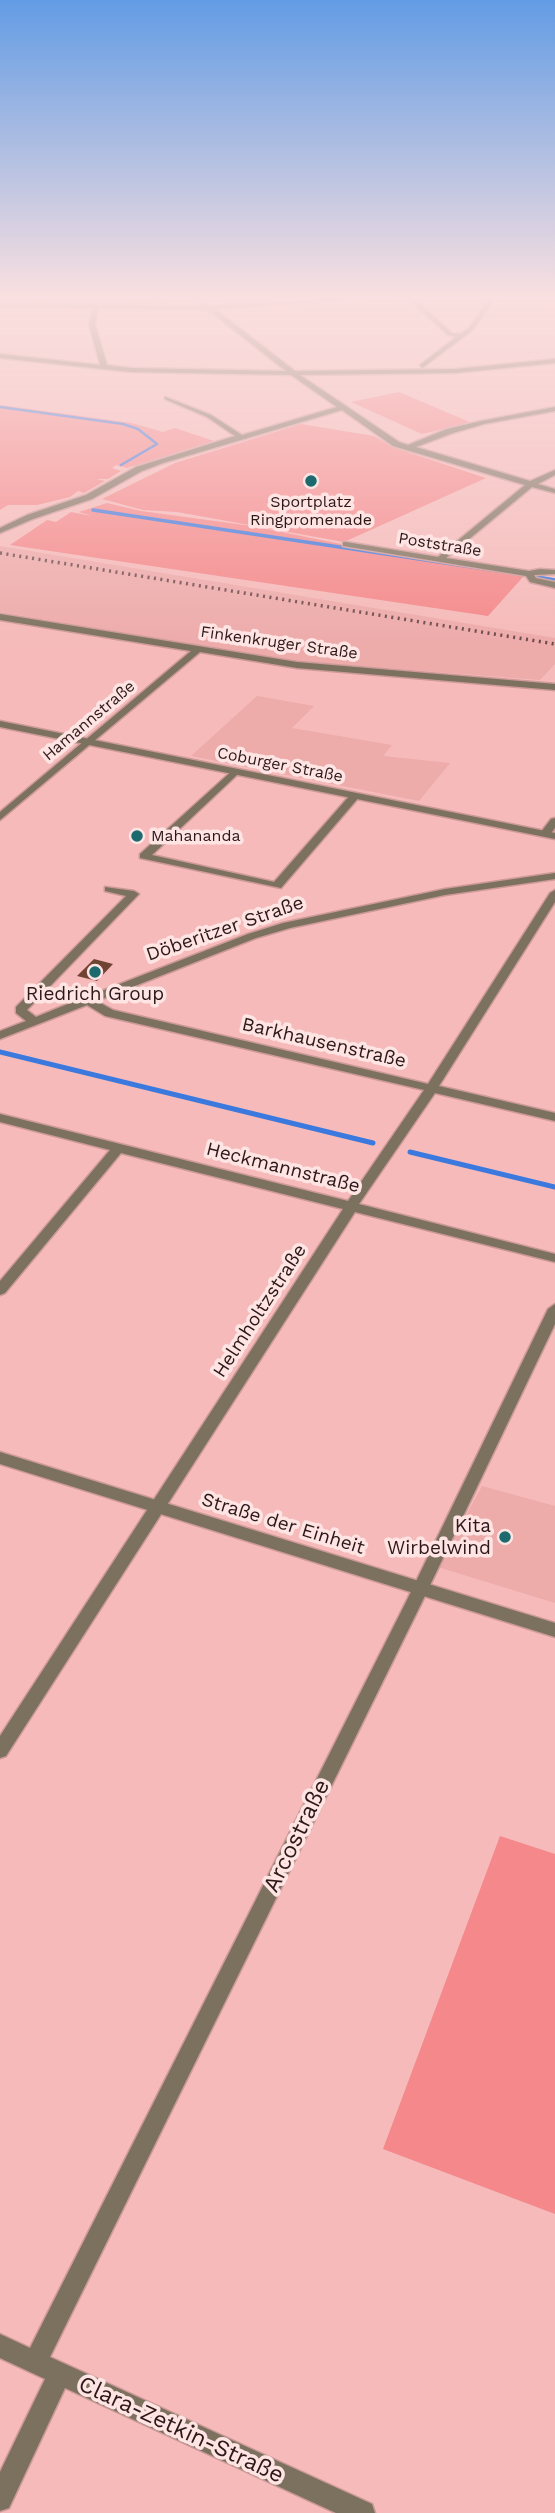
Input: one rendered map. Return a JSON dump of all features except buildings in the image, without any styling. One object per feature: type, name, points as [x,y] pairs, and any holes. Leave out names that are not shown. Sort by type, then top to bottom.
[{"type":"street","points":[[198,411],[241,437]]},
{"type":"street","points":[[0,531],[30,517],[89,497],[139,469],[328,411]]},
{"type":"street","points":[[349,411],[396,444],[555,491]]},
{"type":"street","points":[[408,448],[472,425],[543,411]]},
{"type":"street","points":[[442,558],[529,485],[555,471]]},
{"type":"street","points":[[529,485],[534,490],[555,497]]},
{"type":"street","name":"Poststraße","points":[[346,544],[529,574],[540,571],[555,572]]},
{"type":"street","name":"Poststraße","points":[[529,574],[533,580],[555,584]]},
{"type":"street","name":"Finkenkruger Straße","points":[[0,617],[297,665],[555,687]]},
{"type":"street","name":"Hamannstraße","points":[[0,817],[198,649]]},
{"type":"street","name":"Coburger Straße","points":[[0,724],[550,835]]},
{"type":"street","points":[[234,772],[144,856],[277,886],[355,796]]},
{"type":"street","points":[[550,835],[555,821]]},
{"type":"street","name":"Döberitzer Straße","points":[[0,1035],[86,999],[287,925],[432,895],[555,876]]},
{"type":"street","points":[[34,1021],[20,1010],[134,894],[109,889]]},
{"type":"street","name":"Helmholtzstraße","points":[[0,1751],[352,1205],[432,1088],[555,893]]},
{"type":"street","name":"Barkhausenstraße","points":[[86,999],[109,1013],[555,1117]]},
{"type":"street","name":"Heckmannstraße","points":[[0,1118],[555,1258]]},
{"type":"street","points":[[0,1290],[119,1147]]},
{"type":"street","name":"Arcostraße","points":[[35,2362],[420,1588],[555,1308]]},
{"type":"street","name":"Straße der Einheit","points":[[0,1458],[555,1630]]},
{"type":"street","name":"Clara-Zetkin-Straße","points":[[0,2346],[363,2513]]},
{"type":"street","points":[[0,2499],[59,2374]]},
{"type":"shaded area","points":[[0,411],[46,411],[132,423],[163,432],[175,428],[214,441],[127,468],[116,465],[112,468],[121,471],[108,479],[96,479],[105,481],[84,493],[78,491],[70,497],[37,505],[8,505],[0,510]]},
{"type":"shaded area","points":[[372,411],[444,411],[472,423],[422,434]]},
{"type":"shaded area","name":"Sportplatz Ringpromenade","points":[[301,424],[374,436],[395,448],[486,478],[344,542],[177,512],[143,510],[102,499],[175,463]]},
{"type":"shaded area","points":[[107,503],[141,511],[252,526],[346,545],[520,573],[523,577],[488,616],[10,545],[47,520],[56,522],[71,512],[92,516],[79,512]]},
{"type":"shaded area","points":[[0,546],[555,638],[555,664],[540,680],[293,661],[0,612]]},
{"type":"shaded area","points":[[257,696],[314,706],[292,728],[392,745],[383,756],[450,763],[419,801],[191,756]]},
{"type":"shaded area","name":"Kita Wirbelwind","points":[[482,1486],[555,1506],[555,1603],[438,1567]]},
{"type":"shaded area","points":[[500,1836],[555,1854],[555,2214],[383,2149]]},
{"type":"waterway","points":[[31,411],[123,424],[138,429],[157,444],[121,465]]},
{"type":"waterway","points":[[93,510],[499,571]]},
{"type":"waterway","points":[[537,577],[555,580]]},
{"type":"waterway","points":[[0,1052],[373,1143]]},
{"type":"waterway","points":[[410,1152],[555,1187]]},
{"type":"railway","points":[[0,553],[555,644]]},
{"type":"place","name":"Sportplatz Ringpromenade","points":[[311,481]]},
{"type":"place","name":"Mahananda","points":[[137,836]]},
{"type":"place","name":"Riedrich Group","points":[[95,972]]},
{"type":"place","name":"Kita Wirbelwind","points":[[505,1537]]}]
